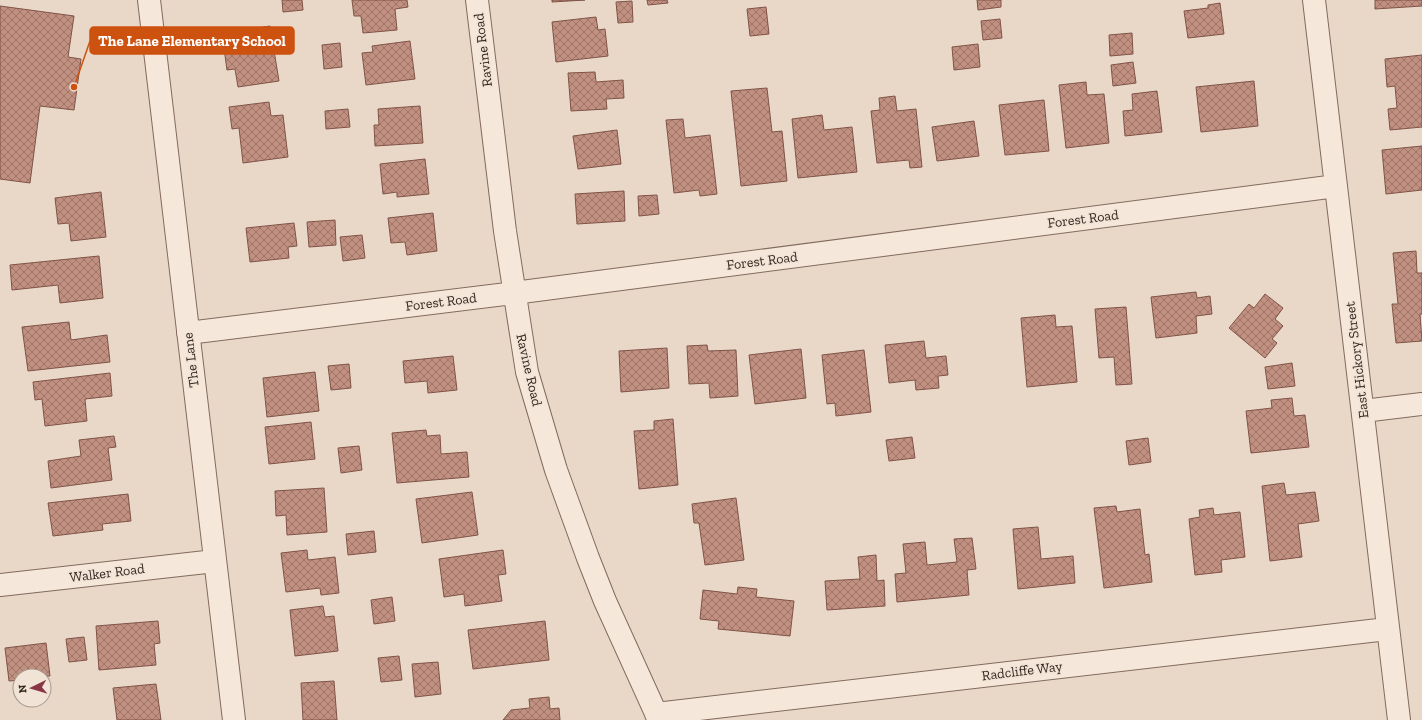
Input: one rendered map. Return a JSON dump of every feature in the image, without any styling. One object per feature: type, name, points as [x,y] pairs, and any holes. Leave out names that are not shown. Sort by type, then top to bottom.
[{"type":"street","name":"The Lane","points":[[148,0],[234,720]]},
{"type":"street","name":"Ravine Road","points":[[476,0],[504,224],[527,372],[556,470],[588,558],[602,594],[658,717]]},
{"type":"street","name":"East Hickory Street","points":[[1314,0],[1399,720]]},
{"type":"street","name":"Forest Road","points":[[188,333],[514,293],[1336,186]]},
{"type":"street","points":[[1363,411],[1422,404]]},
{"type":"street","name":"Walker Road","points":[[0,586],[215,561]]},
{"type":"street","name":"Radcliffe Way","points":[[658,717],[1387,628]]},
{"type":"building","points":[[282,0],[302,0],[303,10],[283,12]]},
{"type":"building","points":[[352,0],[407,0],[408,7],[395,9],[397,30],[363,33],[361,16],[354,16]]},
{"type":"building","points":[[552,0],[585,0],[552,2]]},
{"type":"building","points":[[647,0],[667,0],[668,3],[648,5]]},
{"type":"building","points":[[977,0],[1001,0],[1001,7],[978,10]]},
{"type":"building","points":[[1375,0],[1422,0],[1422,6],[1375,9]]},
{"type":"building","points":[[632,1],[633,22],[618,23],[616,2]]},
{"type":"building","points":[[1220,3],[1224,34],[1188,38],[1184,11],[1208,8],[1208,5]]},
{"type":"building","points":[[0,6],[74,16],[68,57],[81,59],[74,110],[40,106],[30,183],[0,179]]},
{"type":"building","points":[[766,7],[769,34],[750,36],[747,9]]},
{"type":"building","points":[[596,17],[598,30],[605,29],[608,56],[556,62],[552,22]]},
{"type":"building","points":[[1000,19],[1002,38],[983,40],[981,21]]},
{"type":"building","points":[[270,26],[279,81],[238,87],[235,69],[227,70],[222,34]]},
{"type":"building","points":[[1132,33],[1133,54],[1110,56],[1109,35]]},
{"type":"building","points":[[410,41],[415,79],[366,85],[362,53],[373,52],[372,46]]},
{"type":"building","points":[[340,43],[342,67],[324,69],[322,45]]},
{"type":"building","points":[[978,44],[980,67],[954,70],[952,47]]},
{"type":"building","points":[[1422,55],[1422,127],[1390,130],[1388,109],[1397,108],[1395,86],[1387,87],[1385,59]]},
{"type":"building","points":[[1133,62],[1136,83],[1113,86],[1111,65]]},
{"type":"building","points":[[595,72],[596,82],[623,80],[624,98],[606,99],[607,109],[571,111],[568,73]]},
{"type":"building","points":[[1254,81],[1258,126],[1201,132],[1196,87]]},
{"type":"building","points":[[1086,82],[1087,95],[1104,94],[1109,143],[1066,148],[1059,85]]},
{"type":"building","points":[[767,88],[772,132],[782,131],[787,181],[741,186],[731,91]]},
{"type":"building","points":[[1157,91],[1162,132],[1125,136],[1123,111],[1133,110],[1132,94]]},
{"type":"building","points":[[895,96],[897,111],[916,109],[922,167],[910,168],[909,160],[877,163],[871,111],[880,110],[879,98]]},
{"type":"building","points":[[1044,100],[1049,151],[1005,155],[999,105]]},
{"type":"building","points":[[269,102],[271,116],[283,115],[288,157],[243,163],[239,128],[232,129],[229,107]]},
{"type":"building","points":[[420,106],[423,143],[375,146],[374,125],[379,125],[378,109]]},
{"type":"building","points":[[348,109],[350,127],[326,129],[325,111]]},
{"type":"building","points":[[822,115],[824,130],[852,127],[857,172],[798,178],[792,119]]},
{"type":"building","points":[[683,119],[685,138],[710,135],[717,194],[700,196],[699,190],[674,193],[666,120]]},
{"type":"building","points":[[974,121],[979,156],[937,161],[932,127]]},
{"type":"building","points":[[617,130],[621,164],[578,169],[573,136]]},
{"type":"building","points":[[1422,146],[1422,190],[1386,194],[1382,150]]},
{"type":"building","points":[[425,159],[429,194],[397,197],[397,192],[383,194],[380,164]]},
{"type":"building","points":[[624,191],[625,221],[577,224],[575,194]]},
{"type":"building","points":[[101,192],[106,237],[71,241],[69,223],[58,224],[55,198]]},
{"type":"building","points":[[657,195],[659,214],[639,216],[638,196]]},
{"type":"building","points":[[433,213],[437,251],[407,255],[405,242],[391,243],[388,218]]},
{"type":"building","points":[[335,220],[336,245],[309,247],[307,222]]},
{"type":"building","points":[[294,223],[297,246],[288,247],[289,258],[250,262],[246,228]]},
{"type":"building","points":[[362,235],[365,258],[343,261],[340,237]]},
{"type":"building","points":[[1416,251],[1417,273],[1422,273],[1422,314],[1420,314],[1422,341],[1396,343],[1392,304],[1398,304],[1393,253]]},
{"type":"building","points":[[99,256],[103,298],[60,303],[58,285],[12,290],[10,265]]},
{"type":"building","points":[[1196,292],[1197,298],[1210,296],[1212,314],[1196,316],[1197,333],[1156,338],[1151,297]]},
{"type":"building","points":[[1265,294],[1283,308],[1275,319],[1283,326],[1272,339],[1277,343],[1265,358],[1229,328],[1249,304],[1254,308]]},
{"type":"building","points":[[1126,307],[1132,384],[1116,385],[1114,357],[1099,358],[1095,309]]},
{"type":"building","points":[[1055,315],[1056,327],[1072,326],[1077,382],[1027,387],[1021,318]]},
{"type":"building","points":[[69,322],[71,340],[107,335],[110,362],[28,371],[22,327]]},
{"type":"building","points":[[924,341],[926,358],[946,356],[948,375],[938,376],[939,388],[916,390],[915,380],[889,383],[885,345]]},
{"type":"building","points":[[707,345],[708,351],[736,350],[738,396],[710,398],[709,383],[689,384],[687,346]]},
{"type":"building","points":[[667,348],[669,388],[621,392],[619,351]]},
{"type":"building","points":[[801,349],[806,398],[755,404],[749,355]]},
{"type":"building","points":[[864,350],[871,412],[836,416],[835,403],[827,404],[822,355]]},
{"type":"building","points":[[453,356],[457,390],[428,393],[427,381],[405,383],[403,361]]},
{"type":"building","points":[[1292,363],[1295,386],[1268,389],[1265,367]]},
{"type":"building","points":[[349,364],[351,388],[331,390],[328,366]]},
{"type":"building","points":[[315,372],[319,411],[267,417],[263,378]]},
{"type":"building","points":[[110,373],[112,396],[85,399],[87,421],[45,426],[42,399],[35,400],[33,382]]},
{"type":"building","points":[[1292,398],[1294,416],[1305,415],[1309,447],[1251,453],[1246,411],[1272,408],[1271,400]]},
{"type":"building","points":[[673,419],[678,485],[639,489],[634,431],[654,430],[654,421]]},
{"type":"building","points":[[311,422],[315,459],[269,464],[265,427]]},
{"type":"building","points":[[426,430],[427,436],[440,435],[441,454],[467,452],[469,477],[397,483],[392,433]]},
{"type":"building","points":[[114,436],[116,447],[108,448],[112,480],[51,488],[48,461],[81,456],[79,440]]},
{"type":"building","points":[[912,437],[915,458],[889,461],[886,440]]},
{"type":"building","points":[[1148,438],[1151,462],[1129,465],[1126,441]]},
{"type":"building","points":[[359,446],[362,470],[341,473],[338,448]]},
{"type":"building","points":[[1284,483],[1286,495],[1315,492],[1319,521],[1298,524],[1302,557],[1270,561],[1262,486]]},
{"type":"building","points":[[324,488],[327,532],[287,535],[286,515],[276,516],[275,491]]},
{"type":"building","points":[[472,492],[478,535],[422,543],[416,499]]},
{"type":"building","points":[[128,494],[131,521],[102,524],[103,530],[53,536],[48,503]]},
{"type":"building","points":[[736,498],[744,560],[705,565],[699,523],[694,523],[692,504]]},
{"type":"building","points":[[1116,506],[1117,512],[1140,509],[1145,555],[1149,554],[1152,582],[1104,588],[1094,508]]},
{"type":"building","points":[[1213,508],[1214,515],[1240,512],[1245,557],[1221,560],[1222,572],[1195,575],[1189,519],[1200,517],[1199,510]]},
{"type":"building","points":[[1038,527],[1041,559],[1073,556],[1075,583],[1018,589],[1013,529]]},
{"type":"building","points":[[374,531],[376,552],[348,555],[346,534]]},
{"type":"building","points":[[972,538],[976,569],[967,570],[969,595],[897,602],[895,574],[906,573],[903,544],[925,542],[927,565],[957,562],[954,539]]},
{"type":"building","points":[[307,550],[308,560],[335,557],[339,593],[321,595],[320,588],[286,592],[281,553]]},
{"type":"building","points":[[503,550],[506,574],[498,575],[502,601],[465,606],[464,594],[444,597],[439,559]]},
{"type":"building","points":[[876,555],[877,581],[884,580],[885,606],[827,610],[825,581],[860,579],[858,557]]},
{"type":"building","points":[[738,587],[757,589],[756,597],[794,601],[790,636],[718,629],[719,621],[700,619],[703,590],[737,594]]},
{"type":"building","points":[[392,597],[395,621],[374,624],[371,600]]},
{"type":"building","points":[[323,606],[325,617],[334,616],[338,651],[295,656],[290,610]]},
{"type":"building","points":[[158,621],[160,643],[154,644],[156,665],[99,670],[96,626]]},
{"type":"building","points":[[545,621],[549,660],[473,669],[468,630]]},
{"type":"building","points":[[84,637],[87,660],[69,662],[66,639]]},
{"type":"building","points":[[46,643],[49,668],[12,668],[12,681],[9,681],[5,648]]},
{"type":"building","points":[[399,656],[402,680],[381,682],[378,658]]},
{"type":"building","points":[[438,662],[441,694],[415,697],[412,664]]},
{"type":"building","points":[[334,681],[337,720],[303,720],[301,683]]},
{"type":"building","points":[[156,684],[161,720],[117,720],[113,688]]},
{"type":"building","points":[[549,697],[550,709],[559,708],[560,720],[503,720],[511,710],[530,708],[529,699]]},
{"type":"place","name":"The Lane Elementary School","points":[[74,87]]}]
